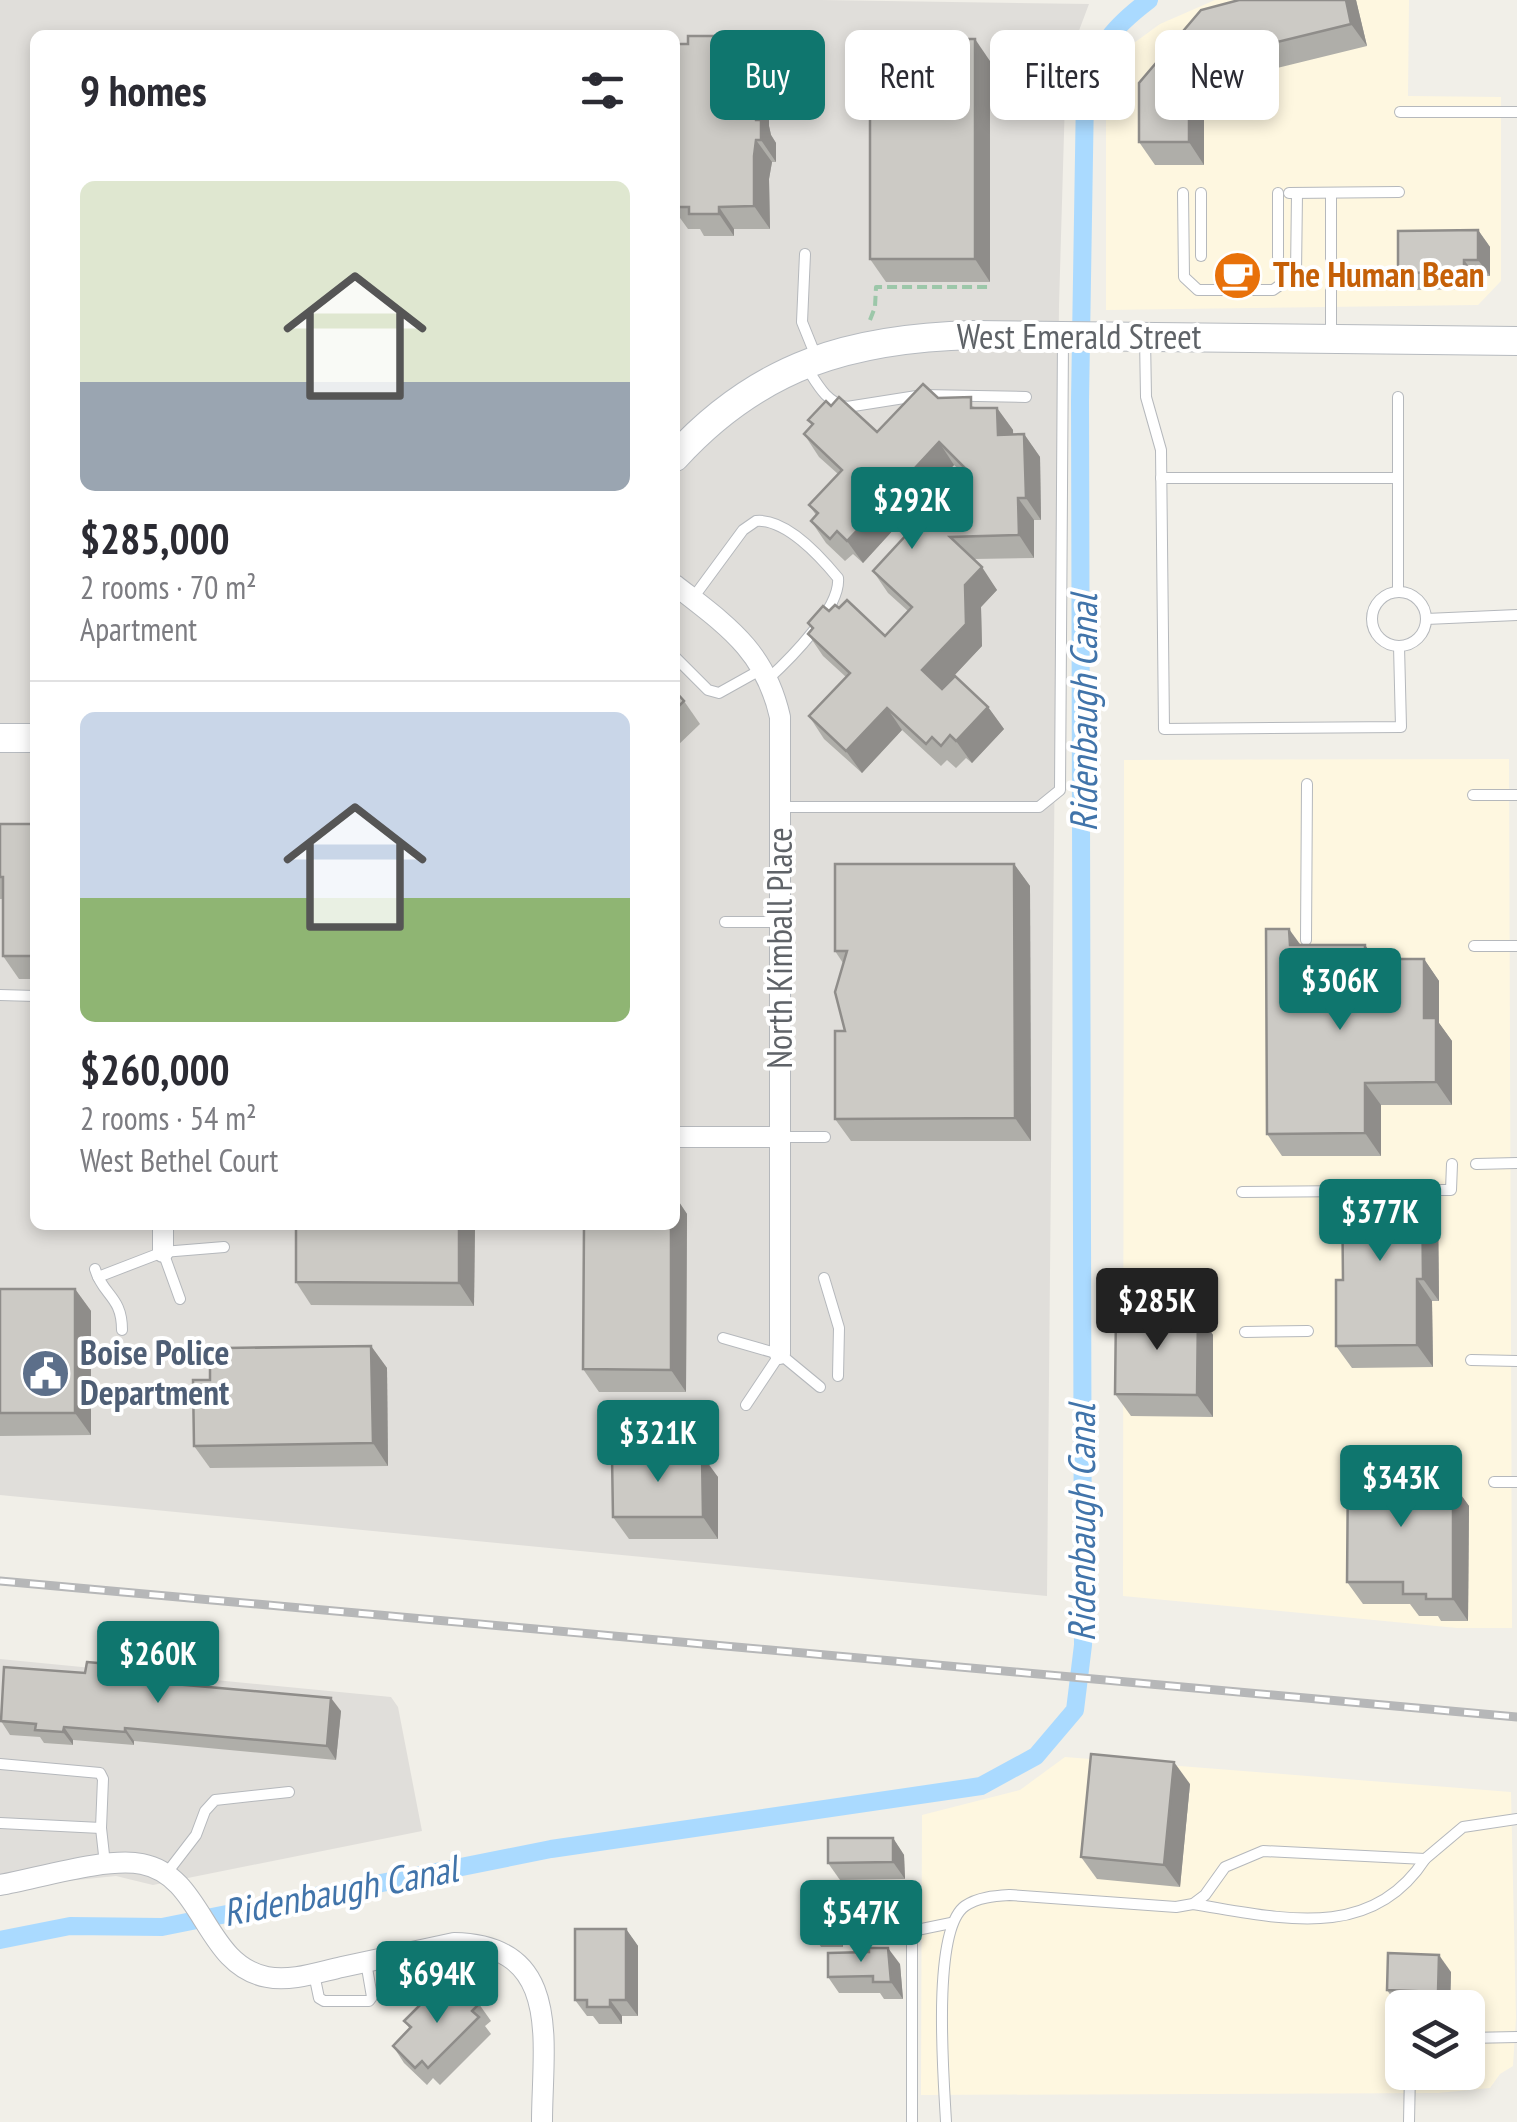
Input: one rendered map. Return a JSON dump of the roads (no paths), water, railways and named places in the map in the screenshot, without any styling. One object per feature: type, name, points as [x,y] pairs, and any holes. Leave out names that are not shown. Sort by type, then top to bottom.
[{"type":"main road","name":"West Emerald Street","points":[[680,443],[734,403],[811,362],[886,340],[974,335],[1517,341]]},
{"type":"main road","points":[[0,738],[30,738]]},
{"type":"street","name":"North Kimball Place","points":[[684,592],[736,633],[765,674],[780,717],[780,1354]]},
{"type":"street","points":[[680,1137],[780,1137]]},
{"type":"street","points":[[163,1230],[163,1252]]},
{"type":"street","points":[[0,1885],[122,1862],[142,1864],[166,1874],[190,1901],[228,1958],[250,1972],[270,1978],[314,1973],[454,1943],[475,1944],[508,1956],[525,1969],[536,1988],[542,2015],[542,2122]]},
{"type":"lane","points":[[1400,112],[1517,112]]},
{"type":"lane","points":[[1288,193],[1399,192]]},
{"type":"lane","points":[[1183,193],[1184,277],[1198,290],[1272,290],[1296,274],[1288,193]]},
{"type":"lane","points":[[1200,193],[1201,256]]},
{"type":"lane","points":[[1278,256],[1288,193]]},
{"type":"lane","points":[[1331,193],[1332,340]]},
{"type":"lane","points":[[805,254],[802,322],[811,362],[824,394],[837,405],[847,408],[923,395],[1026,397]]},
{"type":"lane","points":[[780,807],[1039,807],[1060,790],[1075,337]]},
{"type":"lane","points":[[1145,337],[1146,397],[1160,450],[1164,728],[1400,726],[1399,646]]},
{"type":"lane","points":[[1398,398],[1398,592]]},
{"type":"lane","points":[[1161,478],[1398,478]]},
{"type":"lane","points":[[680,662],[708,690],[718,693],[765,674],[787,662],[836,598],[839,585],[830,568],[778,524],[756,521],[684,592]]},
{"type":"lane","points":[[1398,592],[1421,602],[1426,619],[1420,636],[1399,646],[1379,639],[1371,622],[1381,598],[1398,592]]},
{"type":"lane","points":[[1426,619],[1517,615]]},
{"type":"lane","points":[[1306,940],[1307,784]]},
{"type":"lane","points":[[1474,796],[1517,796]]},
{"type":"lane","points":[[725,922],[780,922]]},
{"type":"lane","points":[[1474,946],[1517,946]]},
{"type":"lane","points":[[0,995],[30,996]]},
{"type":"lane","points":[[780,1137],[825,1137]]},
{"type":"lane","points":[[1476,1164],[1517,1163]]},
{"type":"lane","points":[[1398,1191],[1451,1190],[1452,1164]]},
{"type":"lane","points":[[1242,1192],[1362,1191]]},
{"type":"lane","points":[[122,1330],[122,1310],[96,1273],[163,1252],[224,1247]]},
{"type":"lane","points":[[163,1252],[180,1299]]},
{"type":"lane","points":[[824,1278],[839,1328],[838,1376]]},
{"type":"lane","points":[[1244,1332],[1308,1331]]},
{"type":"lane","points":[[723,1338],[780,1354],[820,1388]]},
{"type":"lane","points":[[746,1405],[780,1354]]},
{"type":"lane","points":[[1471,1360],[1517,1360]]},
{"type":"lane","points":[[1494,1482],[1517,1482]]},
{"type":"lane","points":[[0,1764],[100,1774],[105,1865]]},
{"type":"lane","points":[[166,1874],[215,1800],[289,1792]]},
{"type":"lane","points":[[946,2122],[942,1982],[951,1923],[963,1907],[985,1897],[1010,1895],[1176,1907],[1193,1904],[1274,1919],[1313,1920],[1348,1914],[1386,1900],[1463,1827],[1517,1819]]},
{"type":"lane","points":[[0,1823],[100,1828]]},
{"type":"lane","points":[[1193,1904],[1205,1895],[1225,1866],[1263,1851],[1425,1860]]},
{"type":"lane","points":[[912,2122],[912,1931],[951,1923]]},
{"type":"lane","points":[[314,1973],[319,1998],[324,2001],[368,2002],[372,1997],[366,1962]]},
{"type":"lane","points":[[1485,2038],[1517,2037]]},
{"type":"lane","points":[[1409,2122],[1410,2090]]},
{"type":"waterway","name":"Ridenbaugh Canal","points":[[0,1940],[70,1926],[162,1927],[551,1849],[981,1786],[1036,1756],[1075,1710],[1083,1645],[1080,401],[1085,95],[1107,41],[1123,21],[1149,0]]},
{"type":"railway","points":[[0,1581],[1517,1717]]},
{"type":"place","name":"The Human Bean","points":[[1238,275]]},
{"type":"place","name":"Boise Police Department","points":[[45,1373]]}]
